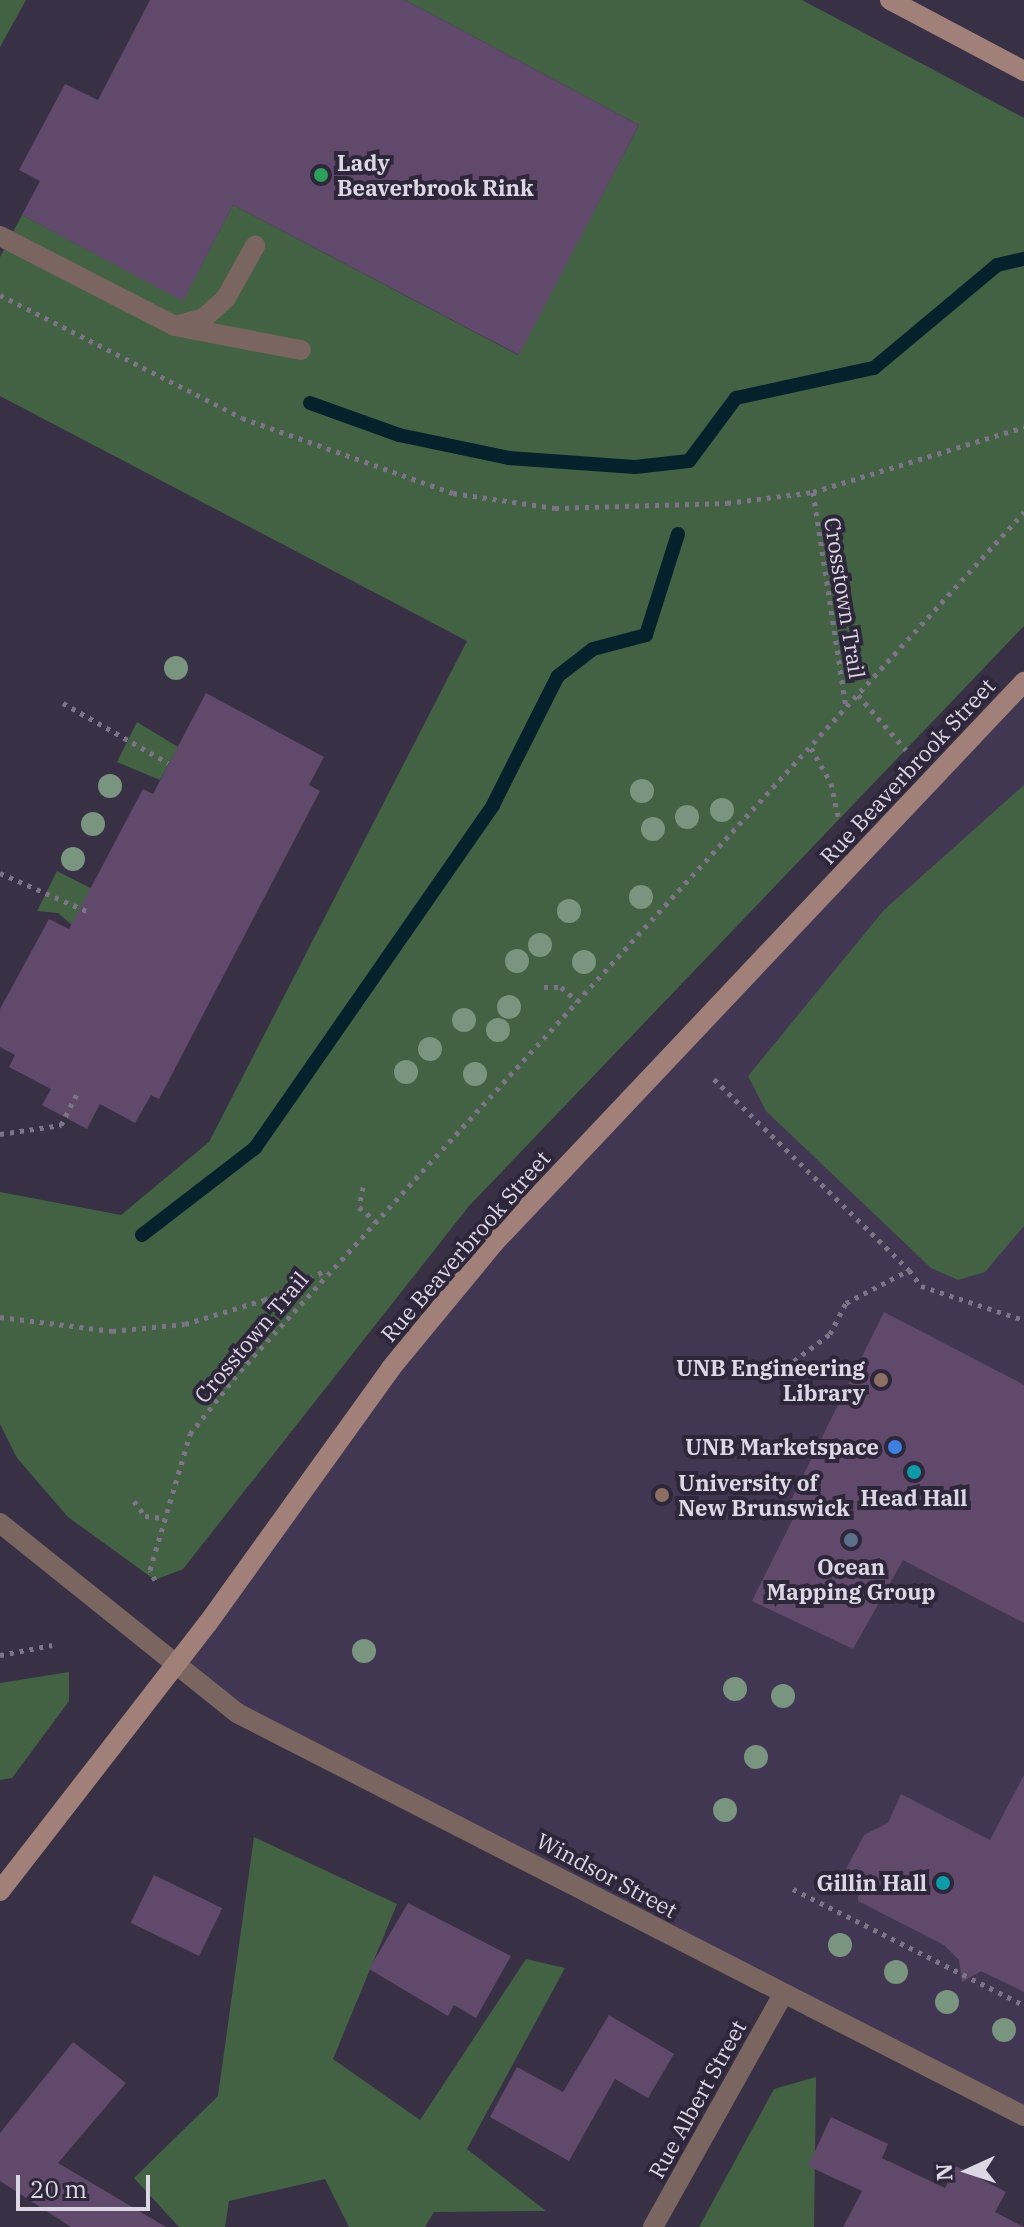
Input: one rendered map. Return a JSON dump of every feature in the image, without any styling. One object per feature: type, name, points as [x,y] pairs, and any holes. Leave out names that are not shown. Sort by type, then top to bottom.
[{"type":"street","points":[[890,0],[1024,71]]},
{"type":"street","points":[[0,236],[175,326],[301,350]]},
{"type":"street","points":[[175,326],[204,318],[226,298],[255,246]]},
{"type":"street","name":"Rue Beaverbrook Street","points":[[0,1891],[175,1666],[391,1368],[494,1243],[1024,682]]},
{"type":"street","name":"Windsor Street","points":[[0,1523],[237,1713],[1024,2116]]},
{"type":"street","name":"Rue Albert Street","points":[[653,2227],[783,1994]]},
{"type":"path","points":[[0,295],[242,418],[453,493],[568,508],[813,492],[1024,427]]},
{"type":"path","name":"Crosstown Trail","points":[[813,492],[846,709]]},
{"type":"path","name":"Crosstown Trail","points":[[155,1580],[150,1570],[190,1434],[331,1268],[811,748],[1024,512]]},
{"type":"path","points":[[858,695],[906,750]]},
{"type":"path","points":[[63,703],[168,763]]},
{"type":"path","points":[[811,748],[831,783],[839,820]]},
{"type":"path","points":[[0,873],[89,912]]},
{"type":"path","points":[[544,987],[561,987],[577,1001]]},
{"type":"path","points":[[714,1079],[909,1270],[921,1286],[1024,1320]]},
{"type":"path","points":[[0,1134],[61,1125],[78,1092]]},
{"type":"path","points":[[363,1187],[359,1207],[376,1222]]},
{"type":"path","points":[[0,1317],[112,1331],[185,1324],[264,1300],[331,1268]]},
{"type":"path","points":[[794,1361],[830,1334],[846,1303],[909,1270]]},
{"type":"path","points":[[134,1501],[145,1516],[164,1518]]},
{"type":"path","points":[[0,1655],[52,1645]]},
{"type":"path","points":[[793,1889],[1024,2005]]},
{"type":"shaded area","name":"University of New Brunswick","points":[[1024,682],[1024,2116],[408,1803],[175,1666],[391,1368]]},
{"type":"green space","points":[[0,0],[26,0],[0,47]]},
{"type":"green space","points":[[405,0],[802,0],[1024,118],[1024,626],[469,1206],[183,1569],[155,1580],[68,1517],[17,1458],[0,1424],[0,1192],[121,1215],[209,1142],[467,641],[0,396],[0,257],[22,215],[183,300],[233,205],[518,355],[639,125]]},
{"type":"green space","points":[[137,722],[178,747],[160,780],[117,762]]},
{"type":"green space","points":[[1024,785],[1024,1226],[985,1272],[958,1280],[931,1268],[766,1111],[748,1076],[884,910]]},
{"type":"green space","points":[[57,871],[100,893],[79,931],[58,913],[37,911]]},
{"type":"green space","points":[[69,1672],[69,1701],[12,1778],[0,1780],[0,1683]]},
{"type":"green space","points":[[254,1837],[397,1904],[333,2059],[420,2120],[526,1959],[565,1968],[467,2149],[546,2211],[434,2212],[425,2227],[349,2227],[325,2179],[229,2201],[225,2227],[179,2227],[134,2178],[218,2096]]},
{"type":"green space","points":[[816,2077],[814,2227],[699,2227],[774,2089]]},
{"type":"building","name":"Lady Beaverbrook Rink","points":[[150,0],[405,0],[639,125],[519,355],[233,205],[183,301],[22,215],[40,181],[19,170],[65,84],[98,100]]},
{"type":"building","points":[[206,693],[324,757],[309,785],[320,791],[159,1099],[151,1095],[135,1123],[100,1104],[87,1129],[42,1105],[51,1089],[9,1067],[15,1055],[0,1047],[0,1009],[49,919],[69,929],[143,789],[153,794]]},
{"type":"building","name":"Head Hall","points":[[884,1312],[1024,1385],[1024,1623],[903,1560],[853,1649],[752,1601],[799,1507],[790,1502]]},
{"type":"building","name":"Gillin Hall","points":[[1024,1775],[1024,1992],[981,1971],[962,1982],[959,1960],[944,1945],[858,1901],[859,1875],[846,1869],[864,1835],[888,1823],[901,1794],[990,1840]]},
{"type":"building","points":[[154,1875],[222,1908],[199,1956],[131,1923]]},
{"type":"building","points":[[408,1903],[511,1956],[476,2018],[454,2005],[448,2016],[369,1969]]},
{"type":"building","points":[[609,2015],[674,2054],[648,2098],[615,2079],[569,2161],[490,2117],[517,2067],[563,2092]]},
{"type":"building","points":[[73,2042],[126,2083],[58,2163],[166,2227],[71,2227],[0,2181],[0,2133]]},
{"type":"building","points":[[831,2117],[888,2144],[882,2158],[945,2188],[956,2166],[1006,2192],[995,2212],[1024,2227],[843,2227],[862,2191],[808,2166]]},
{"type":"waterway","points":[[310,403],[399,435],[509,458],[635,467],[689,461],[736,398],[874,368],[997,265],[1024,259]]},
{"type":"waterway","points":[[142,1235],[255,1148],[493,805],[558,676],[593,649],[646,635],[678,534]]},
{"type":"place","name":"Lady Beaverbrook Rink","points":[[321,175]]},
{"type":"place","name":"UNB Engineering Library","points":[[881,1380]]},
{"type":"place","name":"UNB Marketspace","points":[[895,1447]]},
{"type":"place","name":"Head Hall","points":[[914,1472]]},
{"type":"place","name":"University of New Brunswick","points":[[662,1495]]},
{"type":"place","name":"Ocean Mapping Group","points":[[851,1540]]},
{"type":"place","name":"Gillin Hall","points":[[943,1883]]}]
